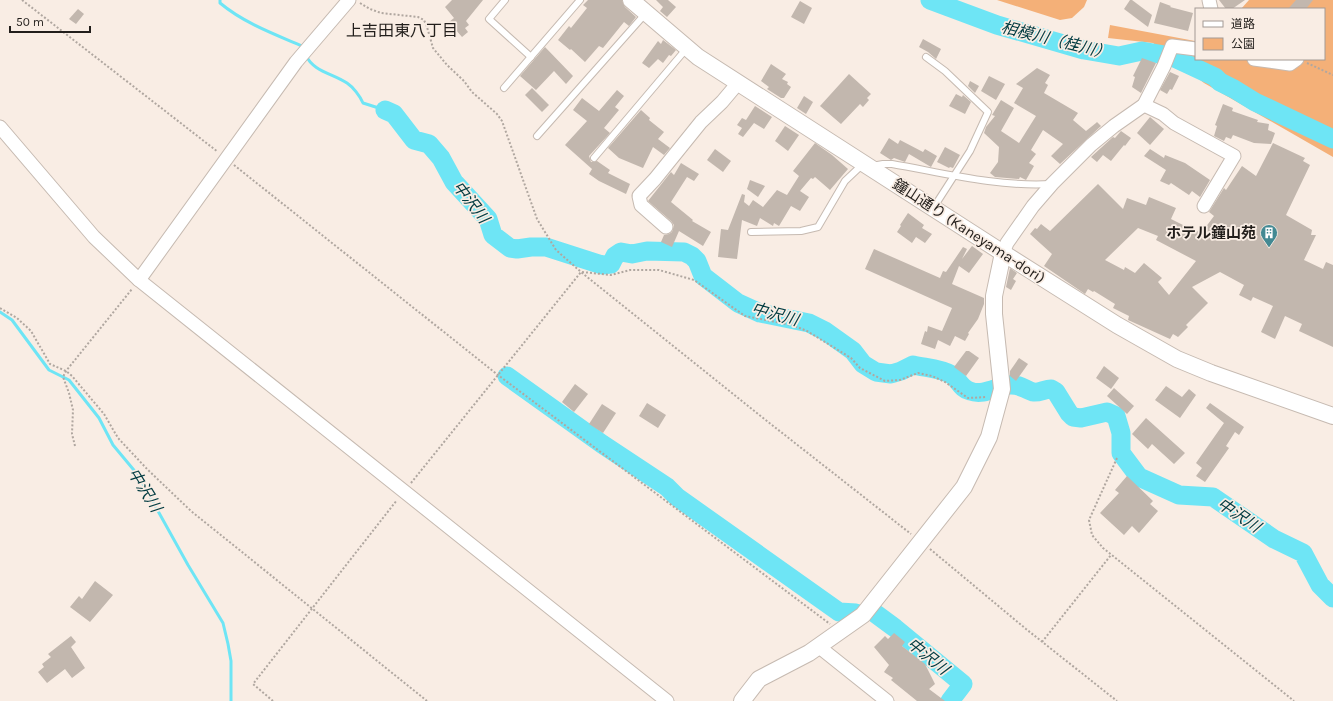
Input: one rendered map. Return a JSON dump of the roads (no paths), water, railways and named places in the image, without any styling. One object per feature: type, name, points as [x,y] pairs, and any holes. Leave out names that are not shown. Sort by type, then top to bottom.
[{"type":"street","points":[[139,280],[296,62],[349,0]]},
{"type":"street","name":"鐘山通り (Kaneyama-dori)","points":[[631,0],[698,57],[933,209],[1117,325],[1177,359],[1210,373],[1333,416]]},
{"type":"street","points":[[742,701],[759,679],[809,653],[862,615],[964,487],[989,437],[1002,389],[994,314],[994,296],[1003,253],[1007,242],[1033,206],[1052,184],[1091,145],[1114,126],[1144,105],[1164,66],[1172,46],[1195,48]]},
{"type":"street","points":[[1261,60],[1290,64],[1296,60]]},
{"type":"street","points":[[666,227],[640,205],[639,196],[655,180],[701,122],[722,102],[738,83]]},
{"type":"street","points":[[1144,105],[1163,114],[1174,124],[1234,156],[1204,206]]},
{"type":"street","points":[[0,127],[94,237],[139,280],[667,701]]},
{"type":"street","points":[[818,646],[887,701]]},
{"type":"lane","points":[[505,0],[489,19],[531,57]]},
{"type":"lane","points":[[504,88],[580,0]]},
{"type":"lane","points":[[537,136],[646,12]]},
{"type":"lane","points":[[594,158],[687,48]]},
{"type":"lane","points":[[926,57],[945,71],[988,112],[970,151],[933,209]]},
{"type":"lane","points":[[751,232],[801,231],[818,227],[845,181],[866,165],[892,164],[983,181],[1022,184],[1052,184]]},
{"type":"waterway","name":"中沢川","points":[[220,0],[220,3],[239,16],[260,28],[302,46],[303,48]]},
{"type":"waterway","name":"相模川（桂川）","points":[[930,0],[997,25],[1084,50],[1119,56],[1142,51],[1170,56],[1215,77],[1220,82],[1255,102],[1333,139]]},
{"type":"waterway","name":"中沢川","points":[[306,55],[318,69],[342,80],[349,85],[360,97],[363,103],[385,110]]},
{"type":"waterway","name":"中沢川","points":[[385,110],[394,114],[414,140],[429,144],[441,158],[454,182],[488,219],[493,235],[510,248],[546,247],[602,265],[611,264],[615,256],[621,252],[632,254],[647,251],[684,252],[692,256],[697,261],[703,276],[738,303],[760,313],[809,323],[825,331],[853,351],[863,364],[876,372],[891,374],[913,365],[938,370],[952,375],[964,388],[975,392],[985,392],[1009,385],[1019,386],[1033,392],[1051,389],[1056,392],[1073,417],[1081,418],[1107,412],[1116,416],[1121,433],[1121,453],[1139,477],[1179,495],[1213,497],[1274,539],[1303,553],[1320,585],[1333,598]]},
{"type":"waterway","name":"中沢川","points":[[0,312],[12,320],[49,370],[69,380],[99,418],[113,445],[138,475],[188,565],[223,623],[231,661],[231,701]]},
{"type":"waterway","name":"中沢川","points":[[507,376],[602,444],[667,487],[677,497],[839,612],[856,613]]},
{"type":"waterway","name":"中沢川","points":[[876,614],[963,684],[950,701]]},
{"type":"place","name":"ホテル鐘山苑","points":[[1269,248]]},
{"type":"district","name":"上吉田東八丁目","points":[[402,30]]}]
